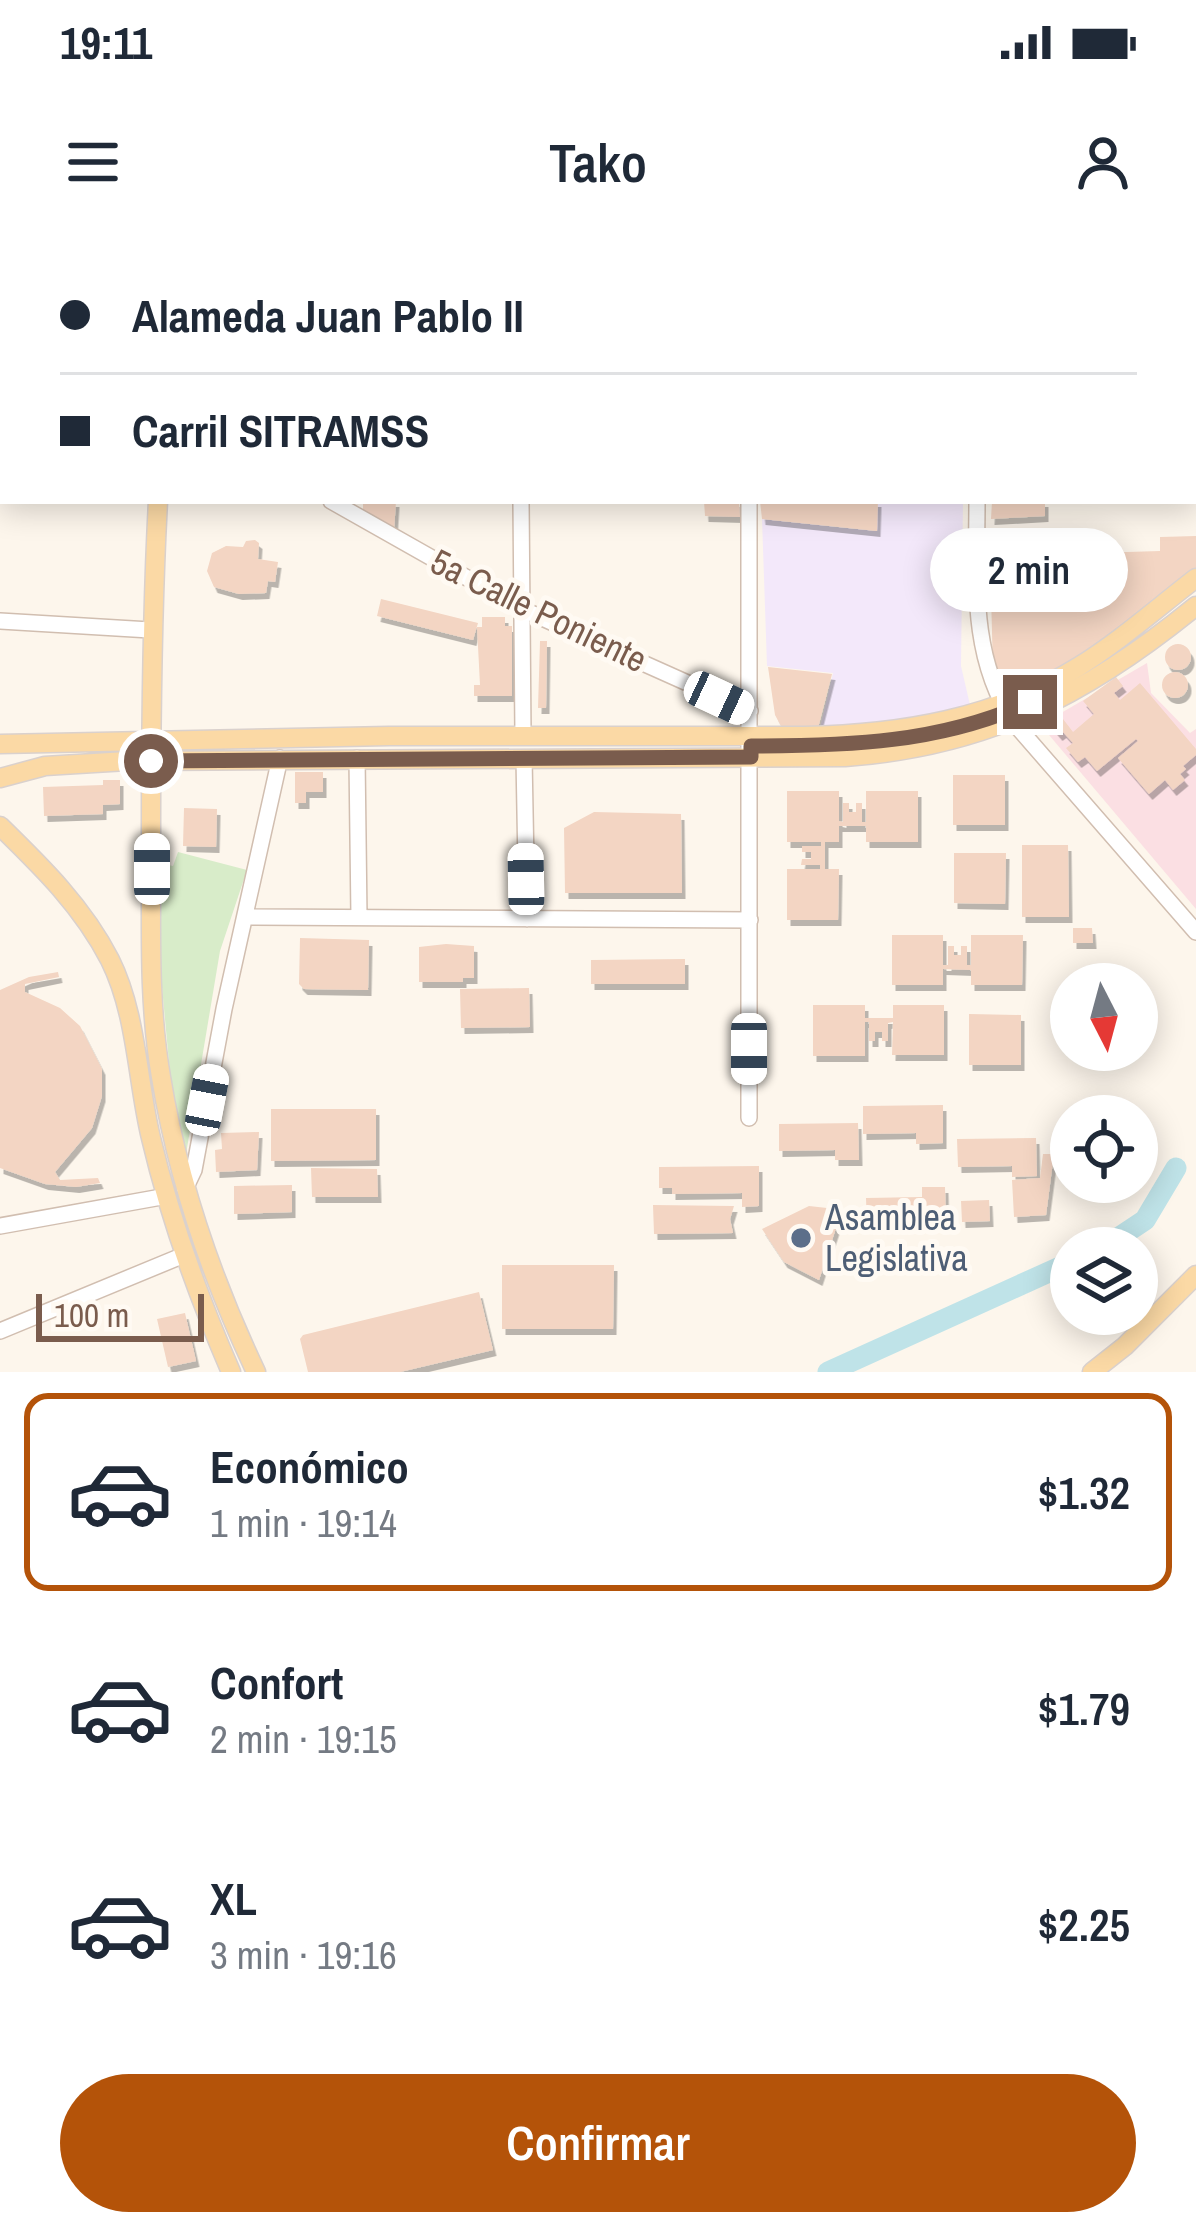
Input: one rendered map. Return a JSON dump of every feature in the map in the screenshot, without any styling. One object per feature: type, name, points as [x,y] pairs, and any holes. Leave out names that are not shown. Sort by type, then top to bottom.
[{"type":"main road","points":[[158,504],[150,630],[153,1018],[184,1255],[231,1372]]},
{"type":"main road","points":[[1008,713],[1196,578]]},
{"type":"main road","points":[[1008,713],[1108,659],[1196,590]]},
{"type":"main road","points":[[0,744],[280,758],[524,758],[751,747],[885,732],[1008,713],[1097,680],[1196,606]]},
{"type":"main road","points":[[0,755],[523,735],[751,747]]},
{"type":"main road","points":[[0,778],[151,750],[751,747]]},
{"type":"main road","points":[[0,768],[50,753]]},
{"type":"main road","points":[[1,825],[76,905],[111,962],[130,1022],[140,1087],[176,1193],[256,1372]]},
{"type":"main road","points":[[111,962],[134,966],[151,952]]},
{"type":"main road","points":[[130,1022],[138,1006],[153,1018]]},
{"type":"main road","points":[[1092,1372],[1194,1282]]},
{"type":"street","points":[[521,504],[523,735]]},
{"type":"street","points":[[749,504],[749,1118]]},
{"type":"street","points":[[977,504],[979,639],[988,677],[1008,713],[1196,932]]},
{"type":"street","name":"5a Calle Poniente","points":[[348,506],[522,608],[750,712]]},
{"type":"street","points":[[0,621],[150,630]]},
{"type":"street","points":[[0,1226],[176,1193],[194,1170],[280,758]]},
{"type":"street","points":[[357,758],[359,917]]},
{"type":"street","points":[[524,758],[527,920]]},
{"type":"street","points":[[247,917],[750,920]]},
{"type":"street","points":[[0,1331],[184,1255]]},
{"type":"shaded area","points":[[878,504],[963,504],[961,666],[970,705],[907,721],[820,728],[833,673],[767,666],[762,519],[876,531]]},
{"type":"shaded area","points":[[1147,663],[1151,693],[1190,733],[1196,729],[1196,909],[1044,729],[1049,720]]},
{"type":"green space","points":[[178,852],[247,870],[220,951],[184,1166],[175,1127],[157,933],[158,892]]},
{"type":"building","points":[[363,504],[396,504],[394,531],[363,511]]},
{"type":"building","points":[[704,504],[739,504],[740,517],[705,516]]},
{"type":"building","points":[[760,504],[878,504],[877,531],[762,519]]},
{"type":"building","points":[[992,504],[1045,504],[1045,516],[991,519]]},
{"type":"building","points":[[1196,536],[1196,569],[1122,629],[1075,662],[1008,694],[1000,687],[993,671],[990,556],[1160,551],[1160,537]]},
{"type":"building","points":[[255,540],[258,559],[278,562],[275,582],[268,581],[266,593],[239,594],[214,587],[207,571],[212,553]]},
{"type":"building","points":[[381,599],[478,623],[473,640],[377,616]]},
{"type":"building","points":[[482,617],[505,617],[505,626],[512,626],[512,696],[474,696],[474,685],[480,685],[477,627],[482,627]]},
{"type":"building","points":[[540,641],[547,641],[546,708],[538,708]]},
{"type":"building","points":[[1178,644],[1191,657],[1178,670],[1165,657]]},
{"type":"building","points":[[768,667],[832,674],[818,728],[781,726]]},
{"type":"building","points":[[1175,672],[1188,685],[1175,698],[1162,685]]},
{"type":"building","points":[[1116,677],[1123,686],[1114,693],[1120,700],[1140,683],[1196,749],[1180,774],[1185,780],[1173,790],[1165,780],[1149,794],[1118,758],[1136,739],[1097,771],[1085,757],[1078,762],[1066,748],[1073,743],[1053,728],[1063,719],[1073,732],[1094,714],[1083,701]]},
{"type":"building","points":[[295,772],[323,772],[323,792],[306,792],[306,803],[295,803]]},
{"type":"building","points":[[953,775],[1005,775],[1005,825],[953,825]]},
{"type":"building","points":[[103,780],[120,780],[120,804],[103,805],[103,814],[44,816],[43,787],[103,785]]},
{"type":"building","points":[[787,791],[839,791],[839,821],[843,822],[843,803],[849,803],[849,812],[856,812],[856,803],[862,803],[862,822],[866,822],[866,791],[918,791],[918,842],[866,842],[866,826],[839,826],[839,842],[825,842],[825,869],[839,869],[838,920],[787,920],[787,869],[820,869],[820,865],[801,865],[802,859],[811,859],[811,852],[802,852],[802,846],[821,846],[821,842],[787,842]]},
{"type":"building","points":[[184,808],[217,809],[216,847],[183,846]]},
{"type":"building","points":[[594,812],[681,814],[682,893],[565,893],[564,828]]},
{"type":"building","points":[[1022,845],[1068,845],[1069,917],[1022,917]]},
{"type":"building","points":[[954,853],[1006,853],[1005,904],[954,903]]},
{"type":"building","points":[[1073,928],[1092,928],[1093,943],[1073,943]]},
{"type":"building","points":[[892,935],[943,935],[943,965],[948,965],[948,946],[954,946],[954,955],[961,955],[961,946],[967,946],[967,965],[971,965],[971,935],[1023,935],[1022,985],[971,985],[971,970],[943,969],[943,985],[892,985]]},
{"type":"building","points":[[300,938],[369,940],[368,990],[304,989],[299,984]]},
{"type":"building","points":[[474,946],[474,978],[419,982],[419,947]]},
{"type":"building","points":[[685,959],[685,984],[591,984],[591,960]]},
{"type":"building","points":[[58,972],[59,977],[25,984],[25,992],[60,1008],[80,1026],[102,1069],[102,1096],[92,1128],[55,1172],[60,1180],[98,1178],[100,1183],[76,1187],[45,1184],[0,1168],[0,990],[29,977]]},
{"type":"building","points":[[529,988],[530,1027],[461,1028],[460,989]]},
{"type":"building","points":[[813,1005],[865,1005],[865,1018],[893,1018],[893,1005],[944,1005],[944,1055],[892,1055],[893,1022],[888,1023],[888,1041],[882,1041],[882,1032],[875,1032],[875,1041],[869,1041],[869,1022],[865,1022],[865,1056],[813,1056]]},
{"type":"building","points":[[969,1014],[1021,1015],[1021,1065],[969,1065]]},
{"type":"building","points":[[943,1105],[943,1143],[916,1144],[916,1133],[863,1134],[863,1106]]},
{"type":"building","points":[[271,1109],[376,1109],[376,1160],[271,1161]]},
{"type":"building","points":[[858,1123],[859,1160],[835,1160],[835,1150],[779,1151],[779,1124]]},
{"type":"building","points":[[259,1132],[257,1170],[216,1172],[215,1150],[222,1149],[221,1133]]},
{"type":"building","points":[[1036,1138],[1037,1176],[1012,1177],[1012,1166],[958,1167],[957,1139]]},
{"type":"building","points":[[1043,1154],[1050,1154],[1046,1215],[1014,1217],[1012,1180],[1040,1178]]},
{"type":"building","points":[[759,1166],[759,1206],[742,1207],[742,1193],[672,1194],[672,1188],[659,1188],[659,1167]]},
{"type":"building","points":[[311,1168],[377,1169],[378,1197],[312,1197]]},
{"type":"building","points":[[292,1185],[292,1212],[234,1214],[234,1186]]},
{"type":"building","points":[[922,1187],[945,1187],[946,1225],[867,1226],[866,1198],[922,1197]]},
{"type":"building","points":[[989,1200],[990,1221],[962,1222],[961,1201]]},
{"type":"building","points":[[653,1205],[734,1206],[733,1233],[654,1234]]},
{"type":"building","name":"Asamblea Legislativa","points":[[809,1206],[827,1208],[838,1222],[819,1280],[784,1262],[762,1229]]},
{"type":"building","points":[[502,1265],[614,1265],[613,1329],[502,1329]]},
{"type":"building","points":[[479,1292],[493,1350],[400,1372],[308,1372],[303,1335]]},
{"type":"building","points":[[185,1313],[196,1361],[168,1367],[157,1319]]},
{"type":"waterway","points":[[1134,1227],[1145,1220],[1176,1168]]},
{"type":"waterway","points":[[828,1372],[1050,1272]]},
{"type":"place","name":"Asamblea Legislativa","points":[[801,1238]]},
{"type":"route","points":[[151,761],[751,757],[751,746],[859,745],[930,734],[1030,702]]}]
